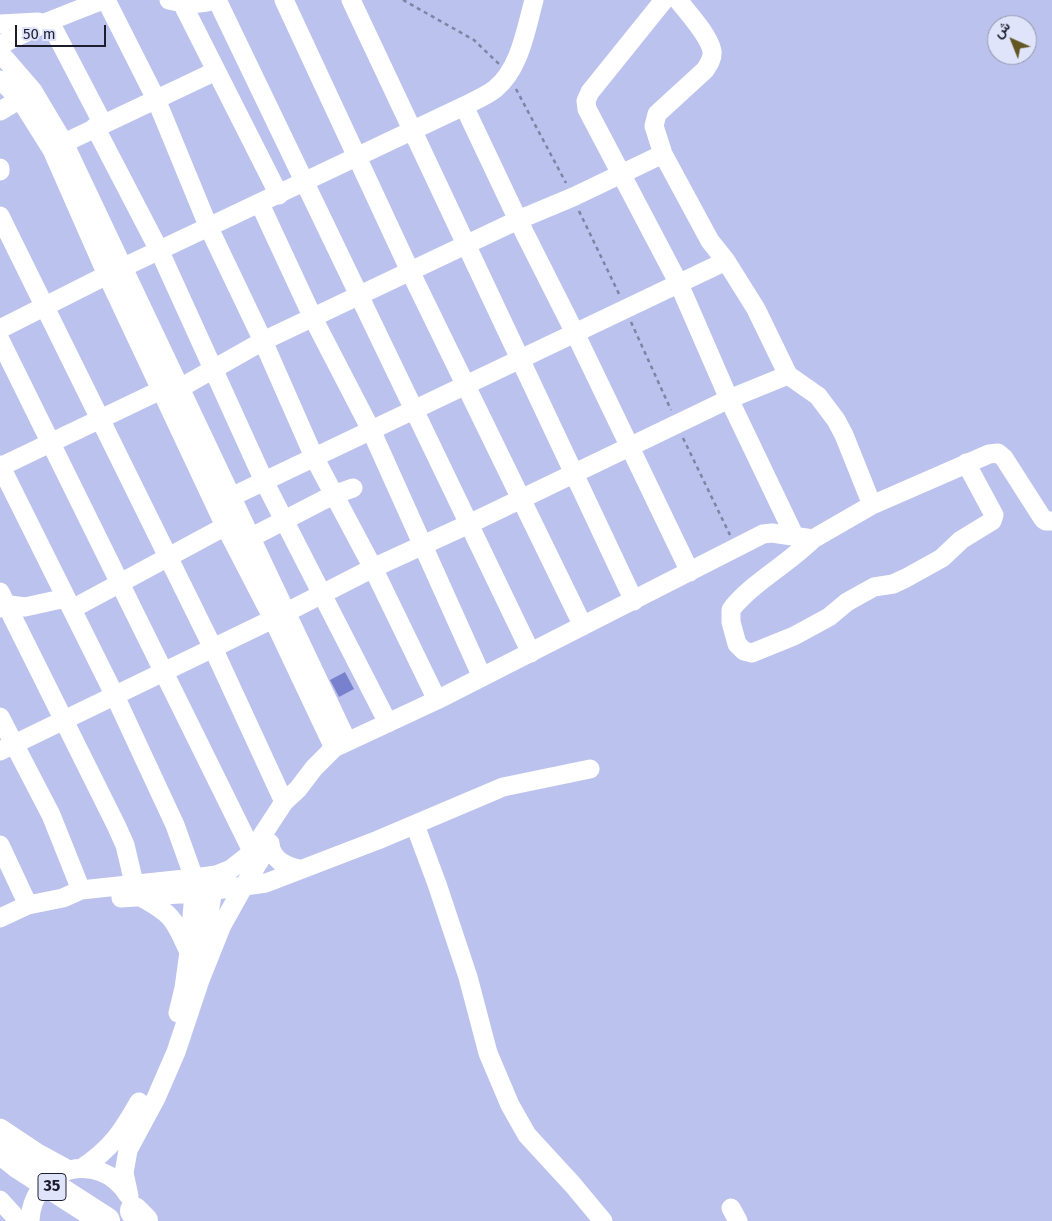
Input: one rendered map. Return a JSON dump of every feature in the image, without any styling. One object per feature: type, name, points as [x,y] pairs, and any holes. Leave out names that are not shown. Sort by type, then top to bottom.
[{"type":"highway","name":"35","points":[[0,1150],[19,1165],[106,1221]]},
{"type":"highway","name":"35","points":[[0,1174],[71,1221]]},
{"type":"street","points":[[115,272],[64,143],[33,92],[0,51],[47,22],[105,0],[156,99],[209,228],[263,341],[314,457],[373,568],[437,700]]},
{"type":"street","points":[[176,2],[207,3],[217,0],[531,653]]},
{"type":"street","points":[[284,0],[410,271],[583,626]]},
{"type":"street","points":[[351,0],[634,600]]},
{"type":"street","points":[[0,329],[115,272],[358,158],[464,106],[495,88],[509,74],[518,54],[534,0]]},
{"type":"street","points":[[664,0],[590,92],[586,101],[587,109],[679,284],[729,398],[804,538]]},
{"type":"street","points":[[678,0],[705,36],[713,53],[711,61],[705,70],[657,114],[654,126],[663,154],[703,230],[726,261],[756,309],[788,375],[818,396],[836,420],[872,505]]},
{"type":"street","points":[[176,2],[216,71],[279,195]]},
{"type":"street","points":[[0,24],[47,22]]},
{"type":"street","points":[[47,22],[54,30],[160,252],[264,481],[388,723]]},
{"type":"street","points":[[64,143],[216,71]]},
{"type":"street","points":[[0,80],[20,99],[52,150],[115,272],[340,745]]},
{"type":"street","points":[[0,111],[20,99]]},
{"type":"street","points":[[464,106],[690,572]]},
{"type":"street","points":[[200,980],[207,919],[200,883],[115,696],[0,467],[100,418],[212,369],[263,341],[466,244],[573,197],[663,154]]},
{"type":"street","points":[[260,204],[313,318],[371,430],[482,677]]},
{"type":"street","points":[[0,216],[213,648],[291,795],[291,809],[222,925],[200,980],[173,1059],[156,1098],[128,1150],[124,1173],[135,1212]]},
{"type":"street","points":[[231,497],[726,261]]},
{"type":"street","points":[[0,340],[252,851]]},
{"type":"street","points":[[7,748],[279,616],[373,568],[574,474],[729,398],[788,375]]},
{"type":"street","points":[[170,389],[231,497],[233,522],[250,538],[279,616]]},
{"type":"street","points":[[200,883],[235,867],[252,851],[291,795],[340,745],[437,700],[768,533],[804,538],[966,463],[989,454],[998,453],[1001,454],[1043,519],[1046,522],[1052,522]]},
{"type":"street","points":[[804,538],[794,557],[752,588],[731,610],[731,622],[737,644],[744,651],[752,653],[794,636],[829,617],[843,604],[868,590],[899,581],[942,558],[961,540],[988,525],[994,519],[994,515],[966,463]]},
{"type":"street","points":[[250,538],[333,495],[352,488]]},
{"type":"street","points":[[2,602],[25,607],[69,604],[120,584],[233,522]]},
{"type":"street","points":[[2,602],[65,720],[125,845],[136,890]]},
{"type":"street","points":[[0,717],[7,748],[51,815],[81,890]]},
{"type":"street","points":[[63,898],[82,901],[136,890],[200,883],[244,886],[266,883],[415,825],[503,787],[590,769]]},
{"type":"street","points":[[415,825],[468,977],[488,1053],[513,1112],[527,1135],[567,1178],[602,1221]]},
{"type":"street","points":[[270,843],[271,852],[276,858],[287,865],[299,869]]},
{"type":"street","points":[[0,845],[28,905]]},
{"type":"street","points":[[30,1221],[32,1205],[42,1187],[54,1176],[75,1169],[100,1156],[118,1136],[137,1107],[157,1069],[175,1024],[184,988],[200,883]]},
{"type":"street","points":[[0,918],[28,905],[63,898],[81,890],[136,890],[172,918],[179,928],[189,952]]},
{"type":"street","points":[[0,1128],[36,1152],[75,1169],[94,1170],[109,1175],[119,1183],[135,1212]]},
{"type":"street","points":[[0,1200],[19,1221]]},
{"type":"path","points":[[403,0],[474,40],[509,74],[573,197],[736,548]]},
{"type":"building","points":[[345,672],[354,689],[339,697],[330,680]]}]
